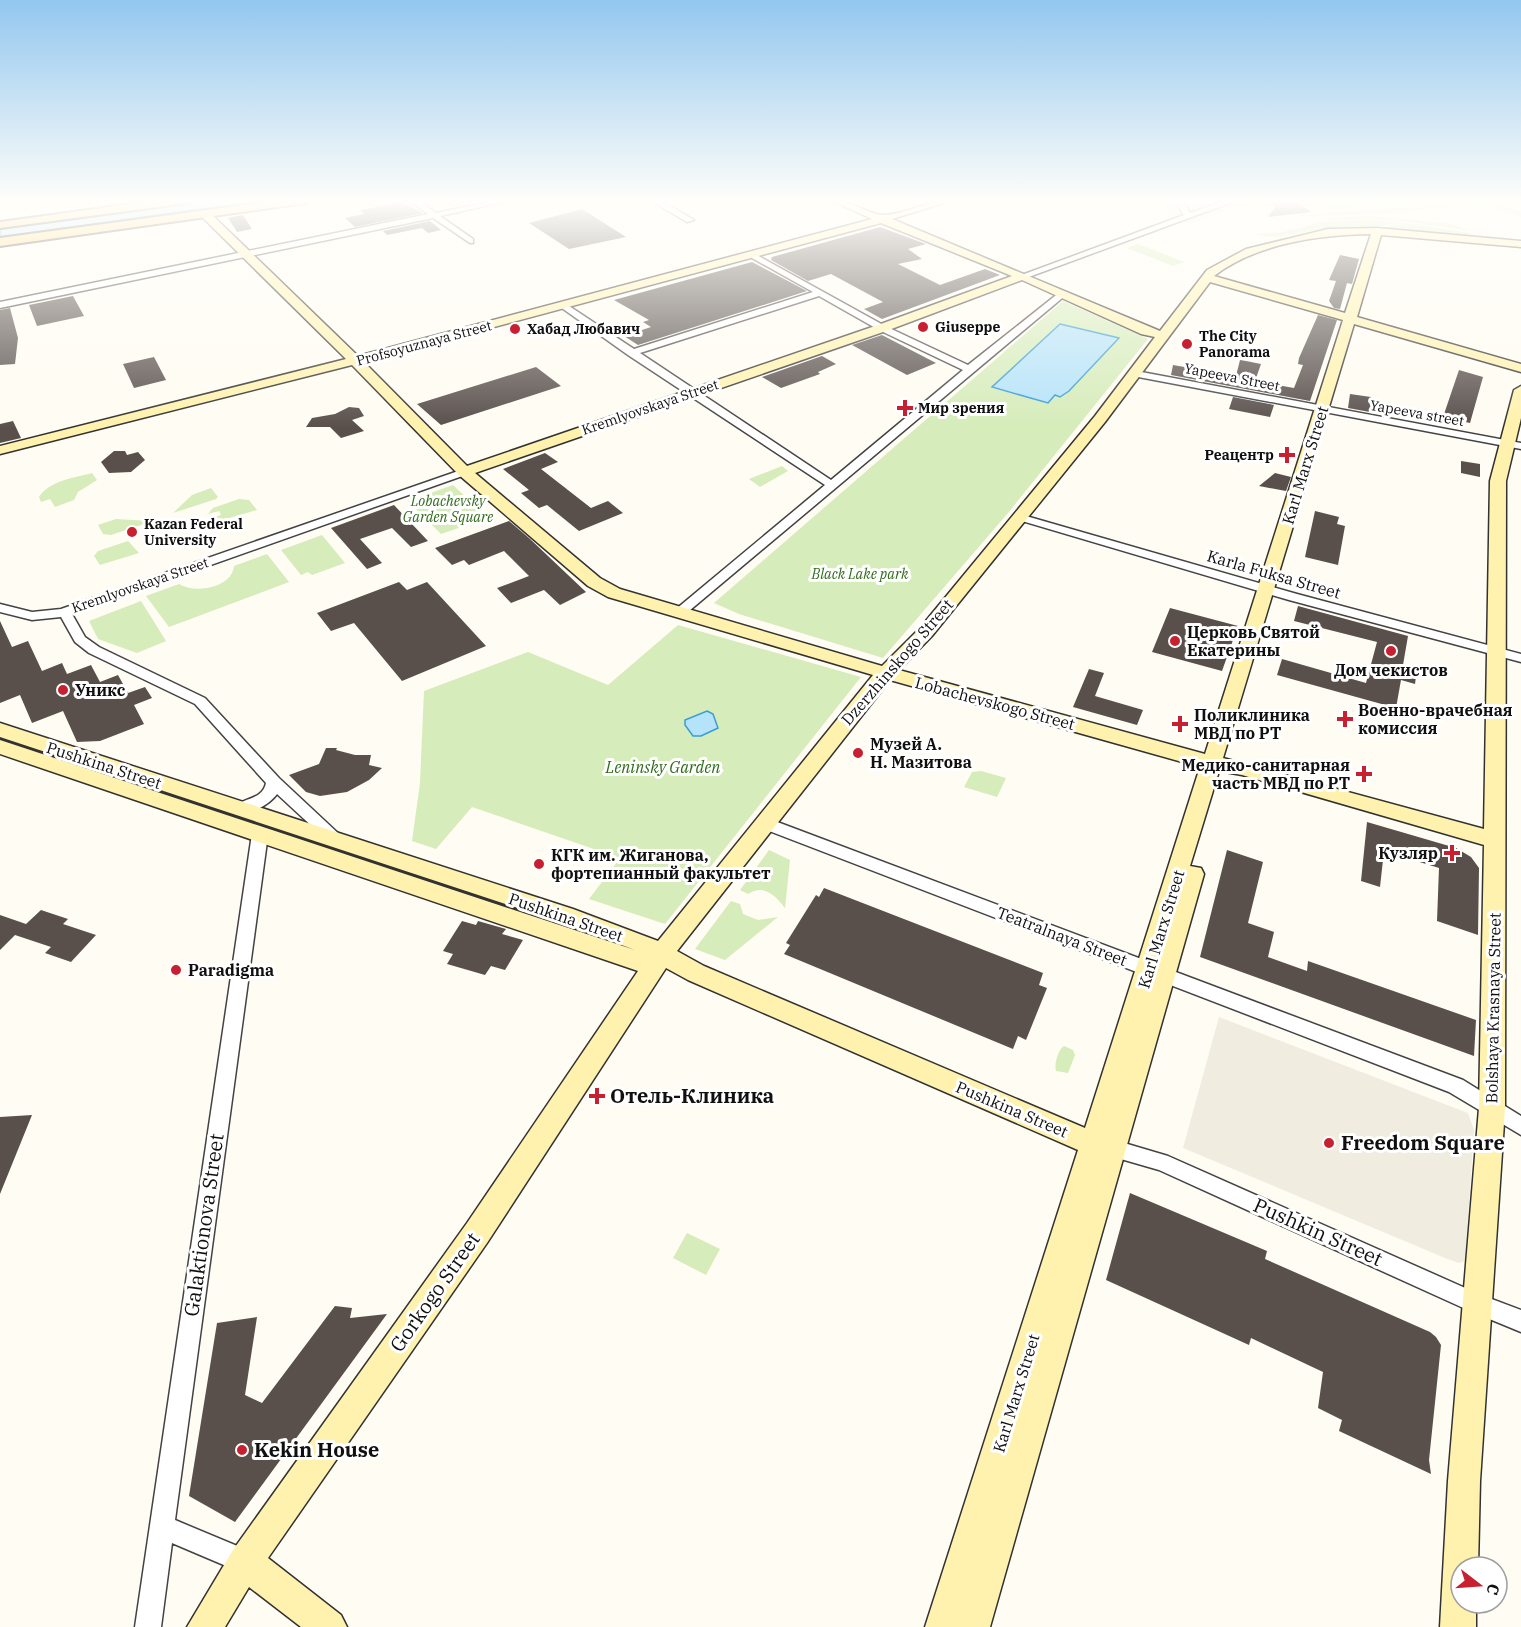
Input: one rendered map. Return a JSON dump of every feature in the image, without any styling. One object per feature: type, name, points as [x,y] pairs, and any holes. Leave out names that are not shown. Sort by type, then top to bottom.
[{"type":"main road","name":"Lobachevskogo Street","points":[[269,276],[356,361],[464,472],[594,582],[614,593],[887,673],[1495,840]]},
{"type":"main road","name":"Profsoyuznaya Street","points":[[0,450],[356,361],[678,276]]},
{"type":"main road","points":[[1023,276],[1145,331],[1165,336],[1209,276]]},
{"type":"main road","name":"Kremlyovskaya Street","points":[[464,472],[882,328],[1023,276]]},
{"type":"main road","name":"Karl Marx Street","points":[[972,1627],[1103,1147],[1365,276]]},
{"type":"main road","points":[[1206,278],[1521,368]]},
{"type":"main road","name":"Dzerzhinskogo Street","points":[[658,960],[874,685],[926,632],[1165,336]]},
{"type":"main road","name":"Bolshaya Krasnaya Street","points":[[1458,1627],[1476,1304],[1492,1108],[1498,481],[1514,445],[1521,390]]},
{"type":"main road","name":"Pushkina Street","points":[[0,730],[565,915],[642,944],[658,960]]},
{"type":"main road","name":"Pushkina Street","points":[[0,747],[260,834],[696,973],[1103,1147]]},
{"type":"main road","name":"Gorkogo Street","points":[[205,1627],[245,1563],[477,1233],[658,960]]},
{"type":"main road","name":"Karl Marx Street","points":[[943,1627],[1103,1147]]},
{"type":"main road","points":[[245,1563],[330,1627]]},
{"type":"street","points":[[0,305],[140,276]]},
{"type":"street","points":[[789,276],[882,328],[969,369]]},
{"type":"street","points":[[631,353],[819,293]]},
{"type":"street","points":[[679,613],[969,369],[1063,294]]},
{"type":"street","points":[[563,306],[832,485]]},
{"type":"street","name":"Yapeeva Street","points":[[1136,374],[1326,410]]},
{"type":"street","name":"Yapeeva street","points":[[1326,410],[1514,445]]},
{"type":"street","name":"Kremlyovskaya Street","points":[[0,608],[36,617],[65,612],[464,472]]},
{"type":"street","name":"Karla Fuksa Street","points":[[1019,517],[1271,591],[1521,658]]},
{"type":"street","points":[[65,612],[80,639],[94,650],[200,701],[274,782],[335,839]]},
{"type":"street","points":[[242,808],[265,798],[271,793],[274,782]]},
{"type":"street","name":"Teatralnaya Street","points":[[764,823],[1456,1086],[1521,1126]]},
{"type":"street","name":"Galaktionova Street","points":[[148,1627],[260,834]]},
{"type":"street","name":"Pushkin Street","points":[[1103,1147],[1161,1162],[1476,1304],[1521,1321]]},
{"type":"street","points":[[162,1527],[245,1563]]},
{"type":"green space","name":"Black Lake park","points":[[1063,301],[1148,339],[1008,513],[883,658],[739,614],[714,603]]},
{"type":"green space","points":[[782,466],[788,471],[760,487],[749,479]]},
{"type":"green space","points":[[92,473],[97,480],[78,492],[74,500],[55,507],[50,499],[41,502],[39,497],[56,483]]},
{"type":"green space","name":"Lobachevsky Garden Square","points":[[453,485],[488,518],[441,534],[408,501]]},
{"type":"green space","points":[[211,488],[218,497],[216,499],[173,513],[192,495]]},
{"type":"green space","points":[[239,499],[249,500],[257,510],[215,522],[212,518],[221,515],[219,511],[208,514],[213,508]]},
{"type":"green space","points":[[116,519],[150,522],[111,535],[103,534],[98,525]]},
{"type":"green space","points":[[322,535],[345,563],[312,575],[308,572],[301,575],[281,550]]},
{"type":"green space","points":[[128,541],[139,553],[100,565],[94,556],[98,551]]},
{"type":"green space","points":[[267,554],[289,582],[169,627],[146,596],[179,584],[194,588],[212,587],[227,580],[234,566]]},
{"type":"green space","points":[[141,601],[166,641],[137,653],[98,639],[89,621]]},
{"type":"green space","name":"Leninsky Garden","points":[[678,625],[861,677],[665,924],[589,899],[620,858],[472,807],[436,849],[412,841],[420,783],[424,691],[528,652],[608,685]]},
{"type":"green space","points":[[981,771],[1006,778],[997,797],[964,787],[972,772]]},
{"type":"green space","points":[[769,850],[790,860],[785,908],[769,892],[759,890],[748,894],[740,890]]},
{"type":"green space","points":[[731,901],[740,904],[743,914],[758,920],[778,917],[725,960],[695,949]]},
{"type":"green space","points":[[1064,1046],[1073,1050],[1075,1055],[1068,1073],[1056,1071],[1058,1054]]},
{"type":"green space","points":[[687,1233],[720,1249],[706,1275],[673,1258]]},
{"type":"shaded area","name":"Freedom Square","points":[[1219,1017],[1468,1113],[1474,1130],[1465,1261],[1459,1263],[1445,1258],[1183,1148]]},
{"type":"water","points":[[1060,324],[1119,338],[1069,391],[1060,397],[1055,395],[1048,403],[992,387]]},
{"type":"water","points":[[707,711],[713,714],[718,728],[701,736],[693,736],[685,725],[685,720]]},
{"type":"building","points":[[701,276],[778,276],[807,291],[638,345],[624,336],[651,327],[643,322],[649,320],[614,300]]},
{"type":"building","points":[[799,276],[825,276],[808,281]]},
{"type":"building","points":[[835,276],[922,276],[940,285],[966,276],[998,276],[882,319],[864,309],[883,302]]},
{"type":"building","points":[[1331,276],[1354,276],[1352,284],[1347,283],[1340,309],[1334,308],[1329,301],[1336,281],[1329,280]]},
{"type":"building","points":[[73,296],[84,316],[37,326],[29,305]]},
{"type":"building","points":[[10,308],[18,338],[15,364],[0,365],[0,310]]},
{"type":"building","points":[[1318,315],[1337,320],[1310,401],[1171,375],[1173,365],[1236,376],[1240,360],[1261,364],[1255,381],[1294,388],[1303,365],[1298,364],[1299,358]]},
{"type":"building","points":[[882,335],[936,363],[907,375],[852,345]]},
{"type":"building","points":[[822,356],[836,364],[818,372],[820,374],[781,388],[762,377]]},
{"type":"building","points":[[154,357],[166,380],[134,388],[123,364]]},
{"type":"building","points":[[536,367],[561,386],[441,425],[417,404]]},
{"type":"building","points":[[1459,370],[1483,377],[1470,423],[1443,417]]},
{"type":"building","points":[[1350,394],[1371,397],[1370,412],[1348,408]]},
{"type":"building","points":[[1233,397],[1274,405],[1270,417],[1229,409]]},
{"type":"building","points":[[349,407],[359,408],[364,416],[352,420],[364,431],[341,438],[330,427],[306,427],[312,418],[335,414]]},
{"type":"building","points":[[13,421],[21,438],[0,443],[0,424]]},
{"type":"building","points":[[114,451],[125,451],[127,455],[138,452],[145,460],[131,472],[109,473],[101,462]]},
{"type":"building","points":[[545,453],[558,462],[541,469],[591,508],[608,501],[623,513],[579,531],[547,505],[539,508],[521,493],[529,490],[503,469]]},
{"type":"building","points":[[1461,461],[1480,464],[1480,477],[1461,473]]},
{"type":"building","points":[[1275,473],[1291,477],[1286,491],[1259,486]]},
{"type":"building","points":[[394,505],[428,541],[411,547],[392,528],[360,539],[382,563],[367,569],[331,528]]},
{"type":"building","points":[[1315,511],[1339,517],[1337,524],[1345,526],[1338,565],[1305,557]]},
{"type":"building","points":[[509,521],[586,592],[560,605],[544,590],[511,603],[497,588],[529,576],[504,551],[469,565],[464,560],[452,565],[435,548]]},
{"type":"building","points":[[399,582],[407,590],[427,582],[486,646],[402,681],[354,623],[331,631],[317,613]]},
{"type":"building","name":"Дом чекистов","points":[[1298,606],[1408,636],[1403,665],[1417,669],[1415,684],[1401,680],[1396,708],[1277,675],[1282,659],[1366,683],[1377,642],[1294,621]]},
{"type":"building","name":"Церковь Святой Екатерины","points":[[1170,608],[1238,626],[1222,671],[1152,652]]},
{"type":"building","name":"Уникс","points":[[0,621],[12,647],[28,641],[42,671],[62,663],[67,674],[91,665],[100,682],[118,675],[128,693],[145,687],[152,698],[134,705],[144,724],[100,741],[77,742],[63,711],[32,723],[20,695],[0,703]]},
{"type":"building","points":[[1089,669],[1104,673],[1095,696],[1143,710],[1137,725],[1073,707]]},
{"type":"building","points":[[326,748],[337,748],[336,750],[355,755],[371,755],[369,765],[382,768],[369,780],[347,792],[320,796],[306,792],[289,775],[319,764]]},
{"type":"building","points":[[1367,822],[1456,848],[1471,857],[1479,868],[1478,935],[1437,921],[1439,868],[1384,851],[1380,887],[1361,881]]},
{"type":"building","points":[[1227,850],[1263,862],[1248,923],[1274,932],[1268,957],[1307,971],[1308,961],[1476,1020],[1474,1056],[1200,957]]},
{"type":"building","points":[[824,888],[1043,973],[1039,985],[1047,988],[1026,1040],[1018,1036],[1013,1049],[784,954],[790,945],[786,943],[816,895],[819,897]]},
{"type":"building","points":[[41,910],[68,919],[63,924],[96,935],[71,962],[45,953],[51,947],[15,935],[0,950],[0,915],[26,924]]},
{"type":"building","points":[[462,921],[476,925],[478,921],[506,929],[502,934],[523,940],[505,970],[491,966],[485,975],[447,964],[453,954],[443,951]]},
{"type":"building","points":[[32,1115],[0,1194],[0,1117]]},
{"type":"building","points":[[1130,1193],[1267,1251],[1265,1259],[1430,1332],[1436,1337],[1441,1345],[1429,1460],[1431,1474],[1339,1431],[1342,1420],[1318,1408],[1323,1372],[1251,1338],[1249,1345],[1106,1280]]},
{"type":"building","name":"Kekin House","points":[[335,1306],[352,1308],[350,1318],[387,1314],[235,1522],[189,1496],[217,1323],[257,1317],[245,1395],[262,1403]]},
{"type":"place","name":"Giuseppe","points":[[923,327]]},
{"type":"place","name":"Хабад Любавич","points":[[515,329]]},
{"type":"place","name":"The City Panorama","points":[[1187,344]]},
{"type":"place","name":"Мир зрения","points":[[905,408]]},
{"type":"place","name":"Реацентр","points":[[1287,455]]},
{"type":"place","name":"Kazan Federal University","points":[[132,532]]},
{"type":"place","name":"Церковь Святой Екатерины","points":[[1175,641]]},
{"type":"place","name":"Дом чекистов","points":[[1391,651]]},
{"type":"place","name":"Уникс","points":[[63,690]]},
{"type":"place","name":"Военно-врачебная комиссия","points":[[1345,719]]},
{"type":"place","name":"Поликлиника МВД по РТ","points":[[1180,724]]},
{"type":"place","name":"Музей А. Н. Мазитова","points":[[858,753]]},
{"type":"place","name":"Медико-санитарная часть МВД по РТ","points":[[1364,774]]},
{"type":"place","name":"Кузляр","points":[[1452,853]]},
{"type":"place","name":"КГК им. Жиганова, фортепианный факультет","points":[[539,864]]},
{"type":"place","name":"Paradigma","points":[[176,970]]},
{"type":"place","name":"Отель-Клиника","points":[[597,1096]]},
{"type":"place","name":"Freedom Square","points":[[1329,1143]]},
{"type":"place","name":"Kekin House","points":[[242,1450]]}]
